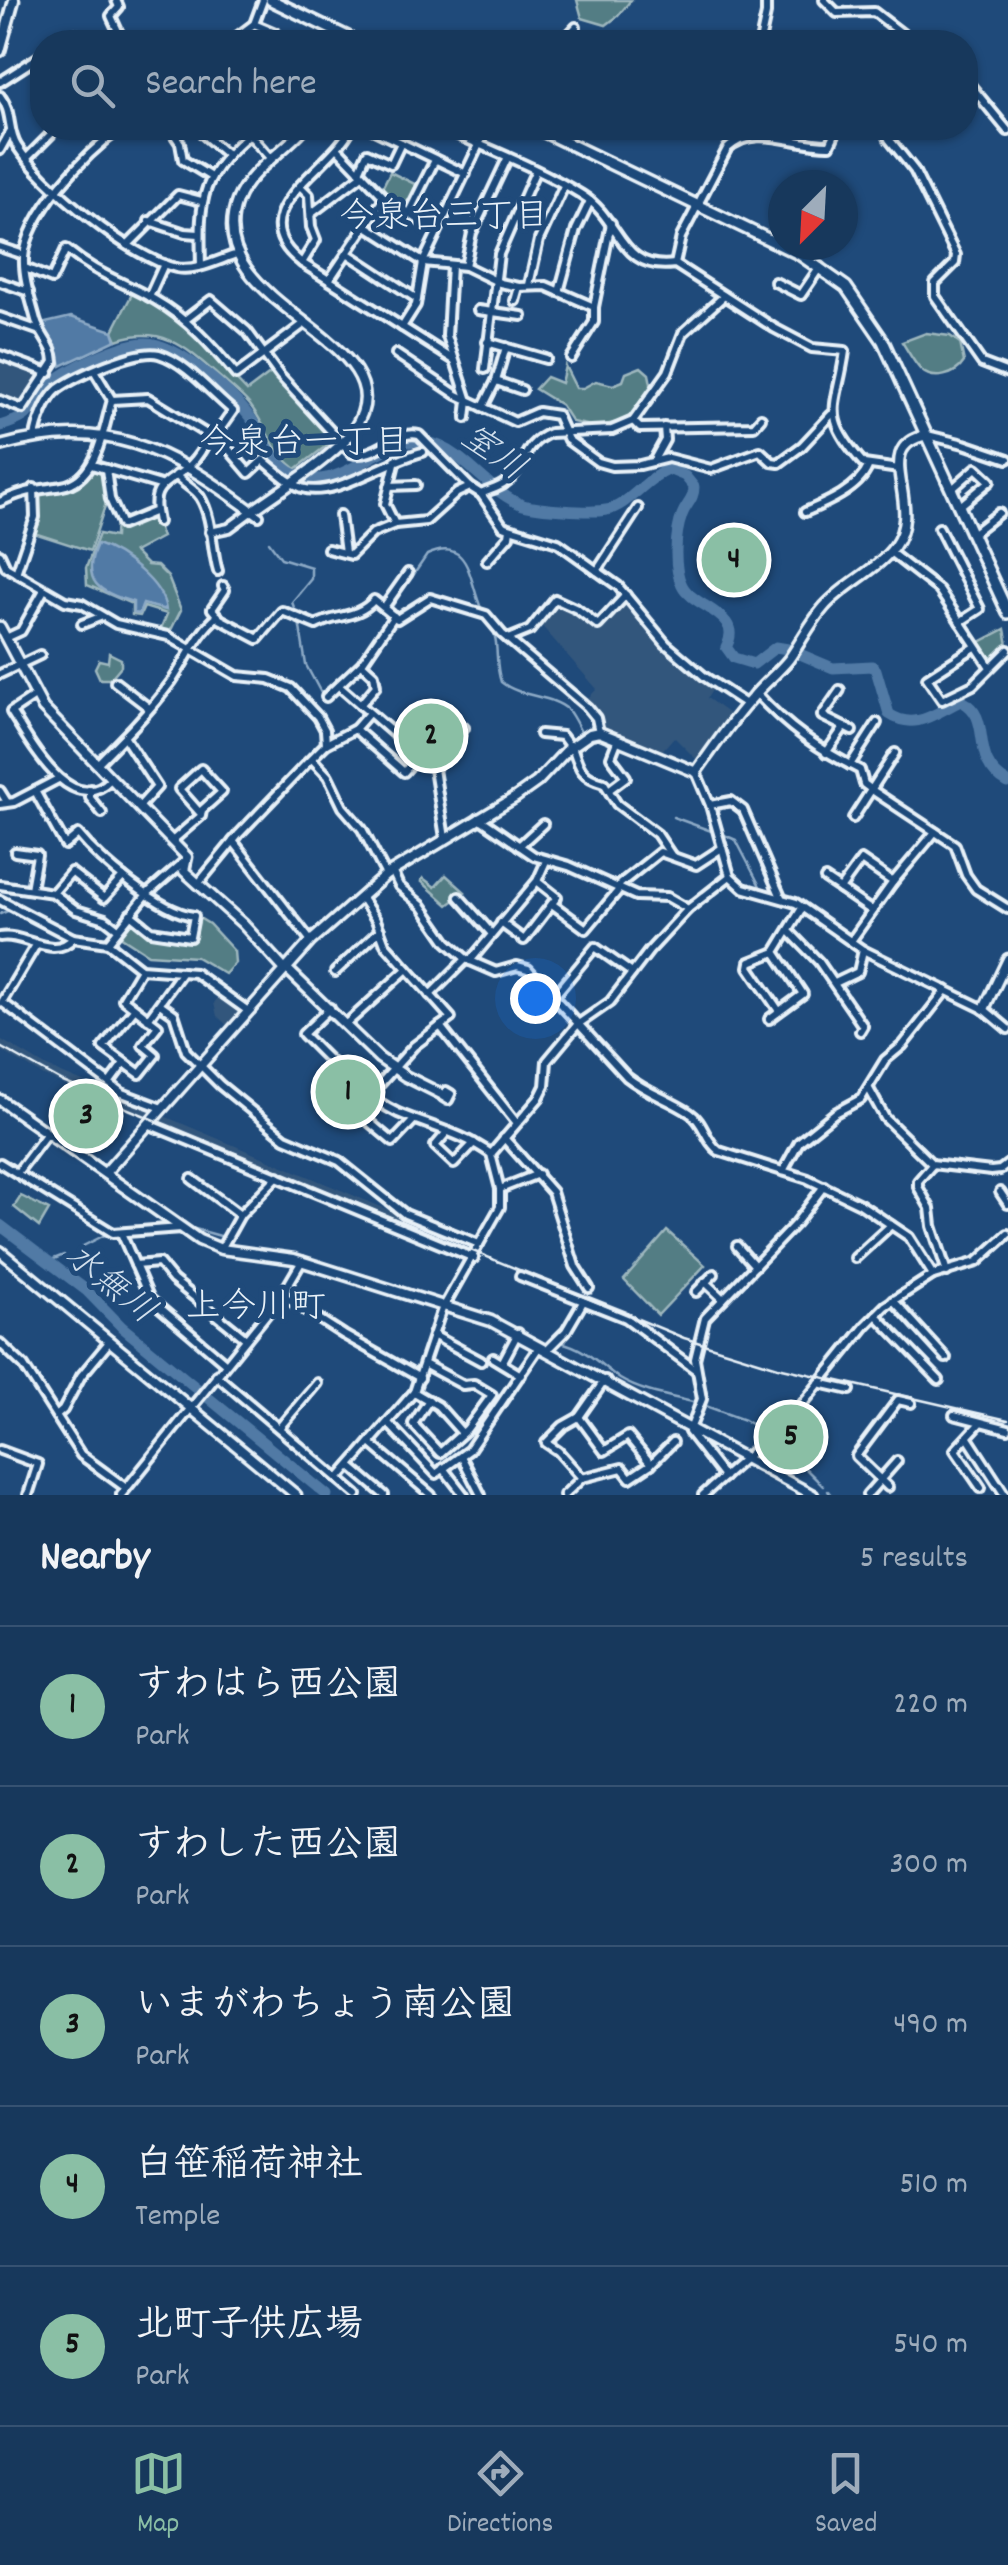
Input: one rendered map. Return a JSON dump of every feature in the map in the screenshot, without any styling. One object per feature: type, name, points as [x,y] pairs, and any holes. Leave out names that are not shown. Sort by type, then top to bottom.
[{"type":"main road","points":[[271,0],[331,30]]},
{"type":"main road","points":[[561,140],[820,267],[846,287],[872,322],[1008,613]]},
{"type":"street","points":[[0,51],[14,0]]},
{"type":"street","points":[[116,0],[119,6],[111,16],[116,30]]},
{"type":"street","points":[[244,30],[254,24],[263,0]]},
{"type":"street","points":[[763,30],[766,0]]},
{"type":"street","points":[[824,0],[837,13],[874,12],[897,30]]},
{"type":"street","points":[[254,24],[267,30]]},
{"type":"street","points":[[573,30],[576,27]]},
{"type":"street","points":[[0,82],[30,63]]},
{"type":"street","points":[[0,96],[10,113],[10,131],[0,150]]},
{"type":"street","points":[[979,96],[1008,131]]},
{"type":"street","points":[[10,131],[27,158],[57,188],[128,245],[176,268],[201,266],[236,254]]},
{"type":"street","points":[[27,158],[45,140]]},
{"type":"street","points":[[0,400],[23,409],[49,373],[54,354],[40,331],[24,255],[57,188],[108,140]]},
{"type":"street","points":[[178,140],[183,160],[211,177]]},
{"type":"street","points":[[210,140],[226,154]]},
{"type":"street","points":[[201,266],[201,201],[226,154],[242,140]]},
{"type":"street","points":[[254,140],[271,160]]},
{"type":"street","points":[[210,532],[224,531],[255,514],[342,442],[361,415],[362,385],[351,361],[251,278],[236,254],[232,229],[235,206],[246,184],[292,140]]},
{"type":"street","points":[[344,140],[287,198],[278,226],[284,246],[302,262],[454,360]]},
{"type":"street","points":[[395,140],[466,174]]},
{"type":"street","points":[[468,140],[590,201],[639,261],[658,266],[675,264],[812,348],[845,351],[832,414],[837,431],[868,467],[898,469]]},
{"type":"street","points":[[402,328],[417,299],[423,262],[482,140]]},
{"type":"street","points":[[675,264],[681,237],[727,149],[738,140]]},
{"type":"street","points":[[794,140],[830,144],[832,140]]},
{"type":"street","points":[[890,140],[914,170],[956,256],[955,263],[938,277],[935,296],[982,363],[1008,373]]},
{"type":"street","points":[[311,214],[361,173],[368,153],[391,164],[401,143]]},
{"type":"street","points":[[338,150],[384,197],[437,232]]},
{"type":"street","points":[[466,266],[472,233],[507,158]]},
{"type":"street","points":[[408,214],[435,160]]},
{"type":"street","points":[[484,369],[494,279],[510,223],[535,172]]},
{"type":"street","points":[[300,186],[309,194],[316,240],[302,262]]},
{"type":"street","points":[[530,285],[538,240],[564,186]]},
{"type":"street","points":[[128,245],[178,195],[201,201]]},
{"type":"street","points":[[330,280],[384,197]]},
{"type":"street","points":[[559,292],[576,230],[590,201]]},
{"type":"street","points":[[150,221],[199,234]]},
{"type":"street","points":[[571,358],[594,322],[611,222]]},
{"type":"street","points":[[365,225],[423,262],[466,266],[519,286],[546,286],[594,307]]},
{"type":"street","points":[[0,246],[24,255]]},
{"type":"street","points":[[25,268],[52,279],[66,249],[92,270],[149,296],[184,320],[236,374],[305,323]]},
{"type":"street","points":[[347,253],[417,299]]},
{"type":"street","points":[[149,296],[164,264]]},
{"type":"street","points":[[450,265],[447,336],[468,401],[466,418]]},
{"type":"street","points":[[775,282],[802,295],[820,267]]},
{"type":"street","points":[[0,282],[29,292]]},
{"type":"street","points":[[515,301],[519,286]]},
{"type":"street","points":[[481,494],[511,477],[526,449],[541,436],[612,430],[633,420],[668,372],[683,333],[724,296]]},
{"type":"street","points":[[184,320],[211,300],[247,331],[280,376],[351,453],[363,456],[410,433],[419,435],[481,494],[496,519],[510,529],[558,543],[626,595],[666,644],[746,704]]},
{"type":"street","points":[[478,310],[522,316]]},
{"type":"street","points":[[0,317],[40,331]]},
{"type":"street","points":[[487,342],[546,359]]},
{"type":"street","points":[[482,408],[496,381],[506,347]]},
{"type":"street","points":[[35,438],[59,388],[136,354],[152,352],[169,358],[233,411],[189,467],[160,486],[154,500],[158,522]]},
{"type":"street","points":[[396,354],[468,401],[515,422],[538,412],[556,415],[568,440],[604,464],[627,466],[676,458],[711,469],[760,450],[772,462],[779,463],[802,446],[832,414]]},
{"type":"street","points":[[0,355],[49,373]]},
{"type":"street","points":[[0,502],[34,488],[70,484],[92,465],[112,400],[95,372]]},
{"type":"street","points":[[496,381],[522,390]]},
{"type":"street","points":[[32,397],[48,404]]},
{"type":"street","points":[[112,400],[148,398],[226,446],[249,473],[263,460],[306,489],[323,490],[396,459],[424,452]]},
{"type":"street","points":[[633,420],[640,428],[754,426],[761,418]]},
{"type":"street","points":[[655,460],[666,440],[664,427]]},
{"type":"street","points":[[696,772],[746,704],[790,658],[822,609],[844,586],[890,552],[901,536],[906,516],[897,461],[904,445],[926,436],[964,444],[1007,461]]},
{"type":"street","points":[[0,446],[35,438],[101,437],[142,446],[189,467],[255,514]]},
{"type":"street","points":[[395,524],[385,504],[396,459]]},
{"type":"street","points":[[92,465],[160,486]]},
{"type":"street","points":[[808,508],[846,490],[865,475],[868,467]]},
{"type":"street","points":[[952,490],[976,468],[990,480],[960,506]]},
{"type":"street","points":[[106,469],[110,498],[122,525],[156,511]]},
{"type":"street","points":[[176,475],[200,497],[208,516],[218,571]]},
{"type":"street","points":[[389,486],[416,485]]},
{"type":"street","points":[[328,549],[351,555],[373,533],[395,524],[426,521],[456,493],[470,487]]},
{"type":"street","points":[[16,573],[35,516],[34,488]]},
{"type":"street","points":[[597,572],[638,508]]},
{"type":"street","points":[[972,534],[998,513]]},
{"type":"street","points":[[339,515],[344,553]]},
{"type":"street","points":[[939,528],[980,609],[960,622]]},
{"type":"street","points":[[487,561],[509,536],[510,529]]},
{"type":"street","points":[[890,552],[939,590],[990,667]]},
{"type":"street","points":[[0,554],[6,568],[65,602],[82,604],[100,618],[124,627],[160,632],[236,676],[269,679],[291,688],[318,717],[325,730],[326,744]]},
{"type":"street","points":[[326,697],[362,664],[408,573]]},
{"type":"street","points":[[223,586],[225,590],[212,609],[258,639],[282,611],[316,624],[329,618],[346,618],[374,600],[397,619],[430,598],[486,615],[587,707],[600,732]]},
{"type":"street","points":[[6,638],[21,631],[44,590]]},
{"type":"street","points":[[508,638],[530,630],[554,598],[598,625],[626,595]]},
{"type":"street","points":[[97,764],[125,738],[218,616]]},
{"type":"street","points":[[82,624],[100,618]]},
{"type":"street","points":[[0,627],[35,696],[53,720],[172,840],[187,858],[184,871],[197,885],[393,1068],[458,1104]]},
{"type":"street","points":[[976,647],[927,678],[942,700],[973,685],[1008,650]]},
{"type":"street","points":[[0,674],[40,654]]},
{"type":"street","points":[[360,705],[376,686],[374,676],[362,664]]},
{"type":"street","points":[[115,682],[149,708]]},
{"type":"street","points":[[338,686],[434,769],[445,838]]},
{"type":"street","points":[[826,753],[848,729],[822,716],[840,690]]},
{"type":"street","points":[[756,692],[784,723],[826,753],[860,770],[864,784],[956,845],[966,876],[976,890],[1008,909]]},
{"type":"street","points":[[35,696],[12,712],[58,778],[76,788],[104,786],[111,779]]},
{"type":"street","points":[[397,737],[405,727],[444,711],[464,728],[434,769]]},
{"type":"street","points":[[197,885],[232,841],[326,744],[355,728],[369,713]]},
{"type":"street","points":[[850,765],[877,723]]},
{"type":"street","points":[[355,728],[404,772],[418,756]]},
{"type":"street","points":[[104,1173],[286,968],[361,897],[389,873],[526,790],[571,747],[600,732],[696,772],[710,805],[730,876],[752,893],[781,898],[802,908],[863,950],[984,1009],[1008,1029]]},
{"type":"street","points":[[540,734],[562,736],[571,747],[580,772],[586,778],[604,782],[617,804],[658,834],[672,856]]},
{"type":"street","points":[[125,738],[157,787],[140,808]]},
{"type":"street","points":[[610,789],[626,776],[611,757],[618,739]]},
{"type":"street","points":[[853,818],[895,752]]},
{"type":"street","points":[[312,760],[328,776],[343,806],[399,886],[422,906],[447,942],[468,960],[496,972],[517,966],[528,969],[576,1026],[644,1090],[694,1115],[719,1152],[824,1186],[860,1204],[909,1236],[932,1275]]},
{"type":"street","points":[[172,840],[202,814],[222,792],[201,769],[179,789],[202,814]]},
{"type":"street","points":[[0,790],[3,803],[35,792],[58,778]]},
{"type":"street","points":[[90,788],[90,798],[102,813]]},
{"type":"street","points":[[35,792],[65,844],[78,834],[123,877],[182,914],[194,916],[190,937],[150,931],[130,914]]},
{"type":"street","points":[[710,805],[731,801],[743,810],[781,898]]},
{"type":"street","points":[[478,817],[518,846],[546,860],[636,896],[667,897],[688,909]]},
{"type":"street","points":[[518,846],[543,824]]},
{"type":"street","points":[[850,941],[935,832]]},
{"type":"street","points":[[232,841],[311,942]]},
{"type":"street","points":[[552,904],[586,930],[620,884],[660,852],[696,865],[722,848]]},
{"type":"street","points":[[15,852],[37,854],[30,889]]},
{"type":"street","points":[[108,943],[148,893],[186,860]]},
{"type":"street","points":[[430,995],[501,924],[537,882],[546,860]]},
{"type":"street","points":[[840,889],[861,860],[893,882]]},
{"type":"street","points":[[53,892],[71,872],[104,898],[123,877]]},
{"type":"street","points":[[490,1154],[540,1098],[547,1061],[576,1026],[610,1002],[688,909],[730,876]]},
{"type":"street","points":[[825,880],[872,910]]},
{"type":"street","points":[[501,924],[524,940],[558,898],[537,882]]},
{"type":"street","points":[[1,887],[53,892],[76,910],[105,919],[118,929]]},
{"type":"street","points":[[348,1118],[393,1068],[451,1018],[386,944],[361,897]]},
{"type":"street","points":[[459,898],[492,934]]},
{"type":"street","points":[[0,900],[73,938],[108,943],[141,968],[182,971],[202,977],[248,1011]]},
{"type":"street","points":[[779,1012],[750,962],[775,952],[802,908]]},
{"type":"street","points":[[335,972],[380,930]]},
{"type":"street","points":[[789,931],[835,984],[863,1026],[860,1031]]},
{"type":"street","points":[[0,938],[10,935],[36,945],[58,947],[68,945],[73,938]]},
{"type":"street","points":[[36,945],[2,1002],[122,1092],[162,1108]]},
{"type":"street","points":[[555,995],[595,947],[632,973]]},
{"type":"street","points":[[835,984],[858,972],[863,950]]},
{"type":"street","points":[[769,1019],[803,994],[775,952]]},
{"type":"street","points":[[984,1009],[1008,959]]},
{"type":"street","points":[[135,1008],[103,1047],[140,1074],[155,1055],[143,1045],[158,1026],[148,1019],[135,1008],[123,999],[141,968]]},
{"type":"street","points":[[346,1024],[407,969]]},
{"type":"street","points":[[148,1019],[182,971]]},
{"type":"street","points":[[783,1171],[799,1142],[861,1098],[885,1060],[903,1045],[946,990]]},
{"type":"street","points":[[160,1004],[174,1014],[186,1051],[285,1138],[339,1161],[405,1214],[480,1244]]},
{"type":"street","points":[[330,1008],[304,1034],[369,1095],[490,1154],[500,1189],[500,1207],[443,1306],[414,1392],[338,1479]]},
{"type":"street","points":[[440,1026],[516,1122]]},
{"type":"street","points":[[110,1082],[124,1063]]},
{"type":"street","points":[[868,1088],[884,1118],[932,1164],[991,1171],[1008,1164]]},
{"type":"street","points":[[0,1100],[199,1240],[221,1248],[302,1261],[518,1333],[812,1495]]},
{"type":"street","points":[[356,1110],[393,1142],[414,1119]]},
{"type":"street","points":[[148,1124],[474,1258]]},
{"type":"street","points":[[66,1146],[81,1126],[95,1137],[102,1128]]},
{"type":"street","points":[[447,1132],[435,1146],[454,1164],[474,1144]]},
{"type":"street","points":[[17,1173],[47,1133]]},
{"type":"street","points":[[504,1138],[552,1192],[575,1266],[589,1288]]},
{"type":"street","points":[[0,1163],[113,1233],[183,1228]]},
{"type":"street","points":[[932,1164],[918,1181],[918,1187],[930,1208],[947,1272]]},
{"type":"street","points":[[500,1189],[538,1174]]},
{"type":"street","points":[[221,1248],[240,1215],[278,1176]]},
{"type":"street","points":[[192,1179],[240,1215]]},
{"type":"street","points":[[724,1477],[689,1427],[702,1399],[696,1370],[705,1318],[796,1223],[824,1186]]},
{"type":"street","points":[[855,1258],[891,1224]]},
{"type":"street","points":[[121,1233],[150,1299],[226,1363]]},
{"type":"street","points":[[703,1495],[793,1416],[876,1315],[893,1300],[932,1275],[977,1262],[1008,1234]]},
{"type":"street","points":[[737,1246],[755,1266]]},
{"type":"street","points":[[0,1251],[191,1404],[296,1495]]},
{"type":"street","points":[[0,1343],[24,1366],[81,1455],[123,1493],[282,1295],[302,1261]]},
{"type":"street","points":[[135,1265],[160,1263],[173,1280],[246,1340]]},
{"type":"street","points":[[696,1292],[714,1274]]},
{"type":"street","points":[[520,1276],[626,1318],[696,1370]]},
{"type":"street","points":[[706,1282],[723,1299]]},
{"type":"street","points":[[282,1295],[344,1336],[420,1378]]},
{"type":"street","points":[[893,1300],[946,1358]]},
{"type":"street","points":[[462,1458],[521,1375],[544,1347],[566,1330],[583,1302]]},
{"type":"street","points":[[876,1315],[938,1380]]},
{"type":"street","points":[[502,1363],[518,1333]]},
{"type":"street","points":[[433,1335],[480,1361]]},
{"type":"street","points":[[56,1416],[81,1376],[110,1341]]},
{"type":"street","points":[[493,1358],[521,1375]]},
{"type":"street","points":[[424,1364],[463,1386],[474,1384],[492,1395],[440,1453],[413,1424],[429,1400]]},
{"type":"street","points":[[215,1376],[357,1495]]},
{"type":"street","points":[[582,1478],[546,1443],[579,1417],[604,1380]]},
{"type":"street","points":[[278,1428],[317,1383]]},
{"type":"street","points":[[820,1383],[850,1390]]},
{"type":"street","points":[[414,1392],[429,1400],[462,1432]]},
{"type":"street","points":[[888,1486],[856,1456],[898,1400],[912,1403]]},
{"type":"street","points":[[954,1414],[1008,1430]]},
{"type":"street","points":[[579,1417],[604,1451],[628,1436],[651,1464]]},
{"type":"street","points":[[388,1424],[436,1474],[458,1454],[480,1495]]},
{"type":"street","points":[[980,1424],[952,1448],[981,1488]]},
{"type":"street","points":[[968,1438],[1005,1495]]},
{"type":"street","points":[[564,1495],[582,1478],[622,1468],[630,1478],[651,1464],[672,1442]]},
{"type":"street","points":[[370,1443],[430,1495]]},
{"type":"street","points":[[0,1450],[38,1464],[28,1495]]},
{"type":"street","points":[[866,1495],[897,1461]]},
{"type":"street","points":[[350,1466],[384,1495]]},
{"type":"street","points":[[443,1468],[464,1495]]},
{"type":"street","points":[[999,1487],[1008,1483]]},
{"type":"shaded area","points":[[71,317],[113,331],[116,340],[61,366],[57,347],[41,324]]},
{"type":"shaded area","points":[[0,358],[43,373],[24,405],[0,398]]},
{"type":"shaded area","points":[[97,544],[140,570],[157,589],[166,610],[143,604],[139,614],[133,613],[133,602],[96,584],[91,568]]},
{"type":"shaded area","points":[[625,599],[659,642],[714,687],[707,698],[732,716],[700,763],[674,737],[660,753],[604,729],[587,699],[597,689],[540,624],[558,601],[598,627]]},
{"type":"shaded area","points":[[221,994],[240,1009],[228,1026],[217,1016],[214,1003]]},
{"type":"shaded area","points":[[0,1039],[47,1067],[405,1217],[403,1225],[44,1076],[0,1050]]},
{"type":"green space","points":[[577,0],[631,0],[606,25],[582,18]]},
{"type":"green space","points":[[390,172],[419,186],[408,208],[381,190]]},
{"type":"green space","points":[[133,292],[180,321],[247,391],[271,373],[334,440],[296,469],[279,453],[246,401],[193,354],[158,336],[117,340],[113,331]]},
{"type":"green space","points":[[926,333],[950,336],[960,343],[964,362],[960,367],[938,376],[921,370],[902,342]]},
{"type":"green space","points":[[565,366],[576,388],[596,381],[613,385],[623,381],[626,373],[641,367],[649,374],[652,389],[627,420],[596,427],[572,422],[561,405],[535,389],[546,377],[561,383]]},
{"type":"green space","points":[[93,468],[100,469],[107,500],[90,551],[34,533],[39,492],[66,488]]},
{"type":"green space","points":[[153,515],[162,537],[134,552],[168,577],[181,610],[169,634],[160,631],[167,614],[144,607],[140,616],[132,615],[132,604],[87,585],[86,568],[99,534],[115,537],[116,517],[123,530]]},
{"type":"green space","points":[[1005,629],[1008,645],[989,660],[978,643]]},
{"type":"green space","points":[[109,653],[121,659],[121,666],[110,679],[100,679],[95,668],[99,660],[108,662]]},
{"type":"green space","points":[[424,723],[449,744],[442,752],[412,727]]},
{"type":"green space","points":[[446,875],[465,892],[448,905],[421,881],[423,878],[435,887]]},
{"type":"green space","points":[[196,916],[234,951],[235,963],[225,974],[196,957],[148,954],[117,934],[133,919],[150,934],[191,940]]},
{"type":"green space","points":[[336,1070],[364,1095],[353,1111],[330,1087],[334,1083],[328,1077]]},
{"type":"green space","points":[[79,1095],[115,1111],[97,1133],[82,1123],[68,1139],[54,1129]]},
{"type":"green space","points":[[21,1196],[49,1210],[39,1227],[14,1207]]},
{"type":"green space","points":[[667,1231],[705,1265],[658,1315],[624,1280]]},
{"type":"green space","points":[[792,1421],[808,1437],[793,1454],[774,1438]]},
{"type":"waterway","name":"室川","points":[[0,426],[27,414],[50,385],[69,372],[110,352],[146,343],[173,351],[216,382],[249,416],[276,459],[289,471],[306,478],[337,475],[399,444],[415,441],[445,448],[496,489],[523,505],[599,511],[621,504],[668,469],[685,476],[694,487],[678,532],[679,578],[688,593],[729,627],[726,647],[734,658],[754,664],[776,647],[833,668],[872,666],[889,714],[908,721],[926,718],[961,701],[977,718],[988,762],[1008,783]]},
{"type":"waterway","points":[[269,542],[281,558],[311,567],[311,579],[292,602],[296,613]]},
{"type":"waterway","points":[[391,608],[427,555],[441,550],[452,551],[466,564],[481,608]]},
{"type":"waterway","points":[[299,621],[306,665],[321,693],[365,654]]},
{"type":"waterway","points":[[491,625],[501,682],[568,710],[581,732],[570,741]]},
{"type":"waterway","points":[[673,817],[714,832]]},
{"type":"waterway","points":[[722,834],[736,840],[762,890]]},
{"type":"waterway","points":[[0,914],[10,910]]},
{"type":"waterway","name":"水無川","points":[[0,1225],[86,1290],[122,1327],[327,1495]]},
{"type":"waterway","points":[[195,1229],[224,1237]]},
{"type":"waterway","points":[[83,1246],[107,1234]]},
{"type":"waterway","points":[[46,1262],[64,1255]]},
{"type":"waterway","points":[[560,1342],[585,1352],[628,1384],[697,1403]]},
{"type":"waterway","points":[[703,1405],[767,1433]]},
{"type":"waterway","points":[[774,1439],[789,1453]]},
{"type":"waterway","points":[[795,1458],[823,1486]]},
{"type":"waterway","points":[[828,1491],[831,1495]]},
{"type":"railway","points":[[0,1047],[63,1082],[684,1338],[778,1367],[1008,1420]]},
{"type":"place","name":"白笹稲荷神社","points":[[734,560]]},
{"type":"place","name":"すわした西公園","points":[[431,736]]},
{"type":"place","name":"すわはら西公園","points":[[348,1092]]},
{"type":"place","name":"いまがわちょう南公園","points":[[86,1116]]},
{"type":"place","name":"北町子供広場","points":[[791,1437]]},
{"type":"district","name":"今泉台三丁目","points":[[444,214]]},
{"type":"district","name":"今泉台一丁目","points":[[304,440]]},
{"type":"district","name":"上今川町","points":[[256,1304]]}]
